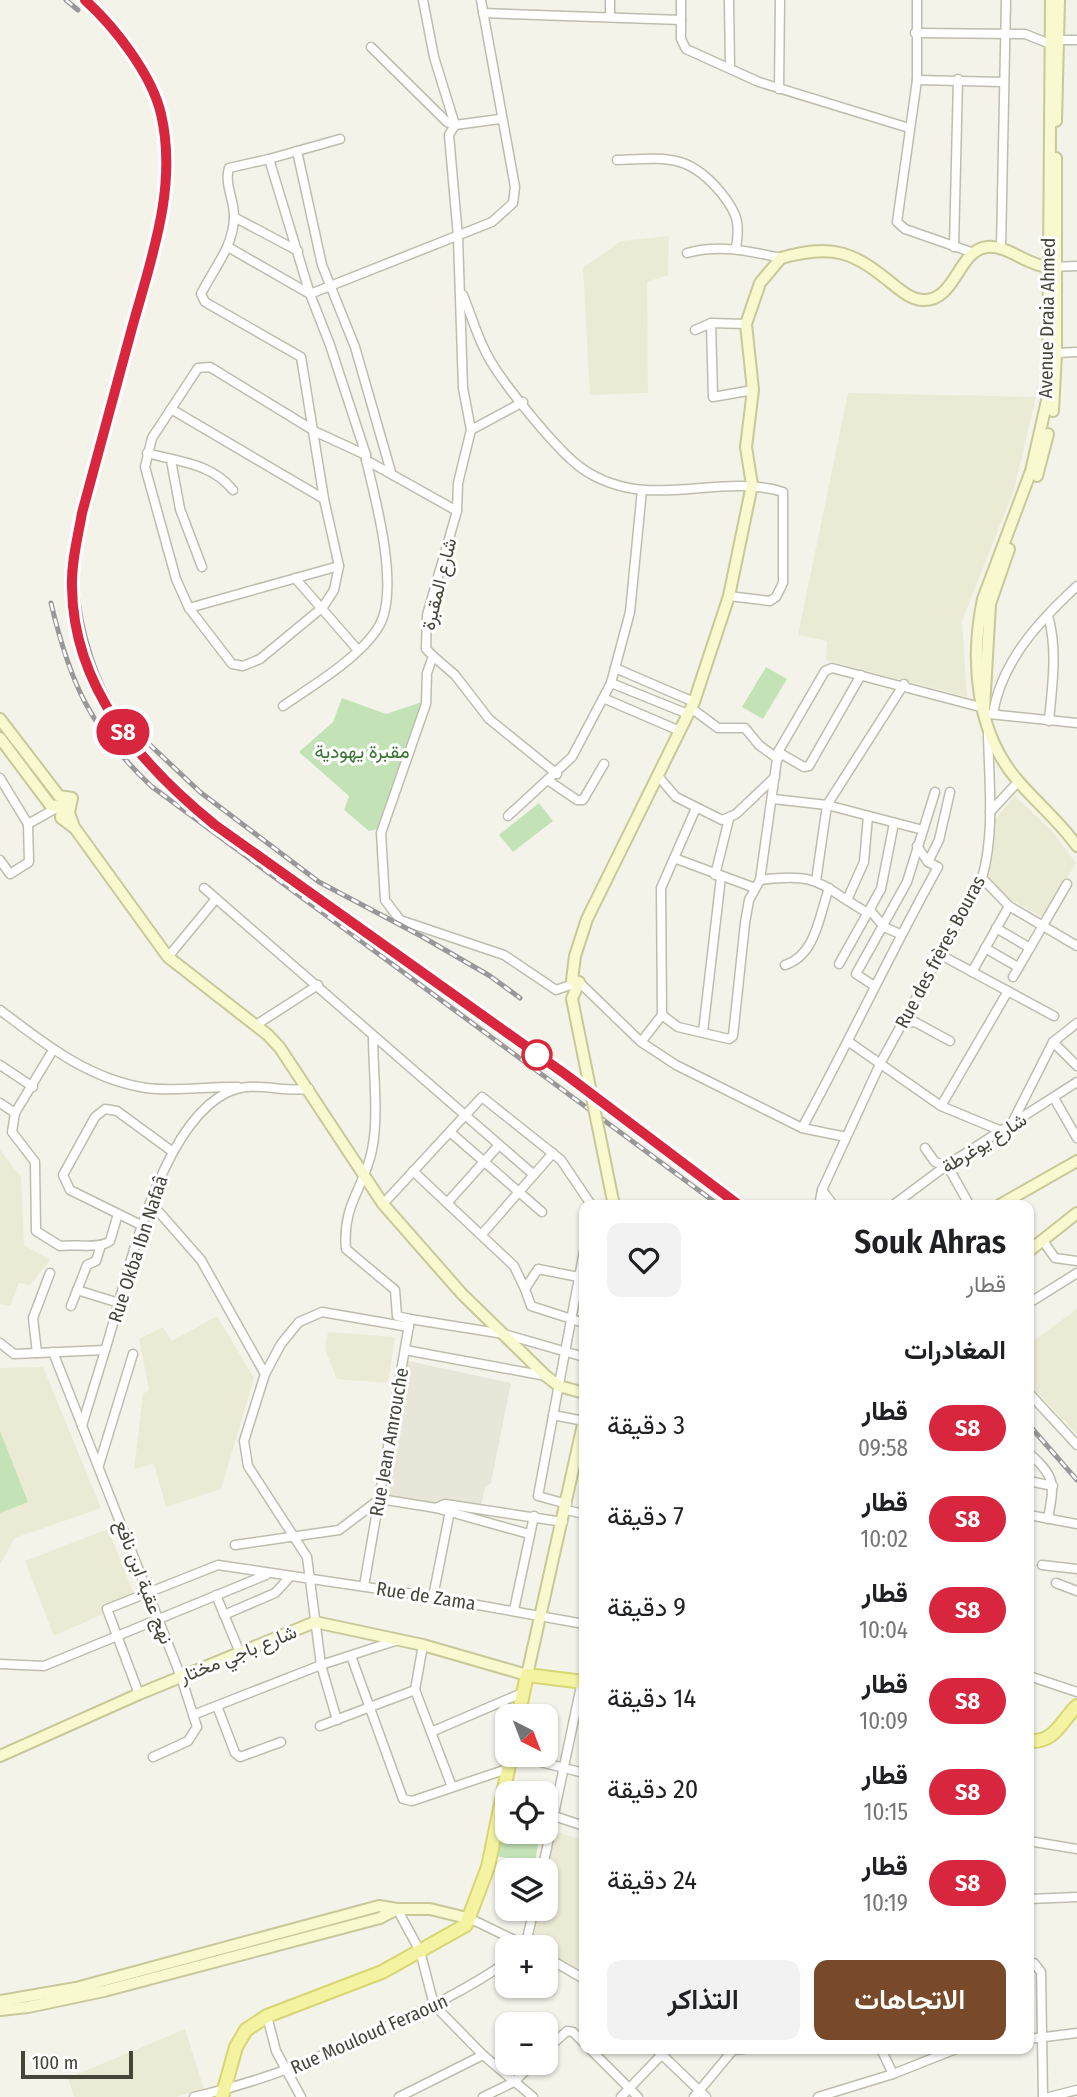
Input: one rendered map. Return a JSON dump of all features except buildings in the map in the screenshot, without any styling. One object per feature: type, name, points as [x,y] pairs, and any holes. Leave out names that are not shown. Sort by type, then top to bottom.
[{"type":"main road","points":[[520,1704],[527,1675],[579,1681]]},
{"type":"main road","points":[[1034,1741],[1042,1741],[1052,1735],[1077,1706]]},
{"type":"main road","points":[[223,2095],[240,2038],[267,2016],[341,1990],[440,1942],[471,1919],[488,1867],[507,1769]]},
{"type":"street","name":"شارع المقبرة","points":[[423,0],[434,57],[455,125],[449,135],[461,288],[463,388],[471,430],[458,483],[457,511],[427,615],[426,649],[433,656],[427,673],[426,704],[381,833],[385,900],[400,920],[504,955],[556,990],[579,982]]},
{"type":"street","points":[[228,247],[310,294],[330,289],[492,222],[513,203],[515,187],[500,119],[481,0]]},
{"type":"street","points":[[610,0],[610,15]]},
{"type":"street","points":[[681,0],[681,39],[687,49],[779,89],[909,128]]},
{"type":"street","points":[[729,0],[730,67]]},
{"type":"street","points":[[779,0],[779,89]]},
{"type":"street","points":[[916,0],[917,80],[897,222],[905,229],[974,253]]},
{"type":"street","points":[[1001,248],[1006,0]]},
{"type":"street","name":"Avenue Draia Ahmed","points":[[988,712],[990,604],[1031,471],[1045,417],[1049,382],[1054,42],[1051,0]]},
{"type":"street","name":"Avenue Draia Ahmed","points":[[1054,42],[1059,0]]},
{"type":"street","points":[[483,13],[610,15],[681,20]]},
{"type":"street","points":[[915,33],[1025,34],[1054,42],[1077,40]]},
{"type":"street","points":[[371,47],[438,116],[455,125],[500,119]]},
{"type":"street","points":[[954,247],[958,79]]},
{"type":"street","points":[[917,80],[1003,82]]},
{"type":"street","points":[[340,139],[229,168],[228,180],[234,217],[228,247],[201,296],[205,302],[301,357],[316,432],[324,499],[339,566],[334,590],[323,607],[260,659],[236,666],[214,643],[189,608],[176,579],[148,482],[147,453],[152,438],[198,368],[209,367],[316,432],[457,511]]},
{"type":"street","points":[[297,151],[330,289],[355,347],[391,472]]},
{"type":"street","points":[[617,160],[662,158],[682,161],[701,170],[736,211],[740,226],[736,248]]},
{"type":"street","points":[[269,159],[310,294],[330,345],[366,458],[387,585],[380,624],[357,649],[283,706]]},
{"type":"street","points":[[234,217],[298,251]]},
{"type":"street","points":[[687,253],[709,248],[736,248],[781,258],[820,251],[847,253],[872,266],[904,293],[924,300],[935,298],[944,291],[974,253],[987,247],[1001,248],[1027,263],[1052,267],[1077,266]]},
{"type":"street","points":[[781,258],[760,283],[746,324],[753,390],[746,447],[752,485],[729,596],[691,708],[659,776],[611,865],[587,919],[572,967],[572,980],[579,982],[641,1042],[676,1065],[802,1128],[846,1137]]},
{"type":"street","name":"Avenue Draia Ahmed","points":[[1010,537],[1043,457],[1055,397],[1052,267]]},
{"type":"street","points":[[461,288],[491,361],[579,467],[607,481],[642,490],[692,491],[752,485],[785,495],[783,583],[776,597],[770,601],[729,596]]},
{"type":"street","points":[[695,330],[711,323],[746,324]]},
{"type":"street","points":[[711,323],[712,397],[753,390]]},
{"type":"street","points":[[1056,353],[1077,352]]},
{"type":"street","points":[[471,430],[523,402]]},
{"type":"street","points":[[171,409],[324,499]]},
{"type":"street","points":[[147,453],[215,472],[233,490]]},
{"type":"street","points":[[171,460],[180,509],[202,567]]},
{"type":"street","points":[[508,816],[557,774],[572,757],[611,683],[630,612],[642,490]]},
{"type":"street","points":[[189,608],[339,566]]},
{"type":"street","points":[[295,578],[357,649]]},
{"type":"street","points":[[988,712],[1007,667],[1048,616],[1077,586]]},
{"type":"street","points":[[1048,616],[1053,632],[1054,663],[1049,721]]},
{"type":"street","points":[[433,656],[455,675],[489,719],[557,774]]},
{"type":"street","points":[[615,668],[691,708],[718,728],[745,728],[759,745],[804,768],[809,766],[861,675]]},
{"type":"street","points":[[662,1015],[678,1027],[729,1039],[733,1036],[745,923],[757,884],[773,799],[778,755],[825,671],[832,668],[904,684],[988,712],[1077,723]]},
{"type":"street","points":[[611,683],[691,708]]},
{"type":"street","points":[[816,881],[827,804],[844,782],[904,684]]},
{"type":"street","points":[[603,698],[680,731]]},
{"type":"street","name":"Rue des frères Bouras","points":[[881,1062],[982,878],[987,861],[990,812],[988,712]]},
{"type":"street","points":[[0,719],[59,796],[72,798]]},
{"type":"street","points":[[988,734],[1018,782],[1047,810],[1077,846]]},
{"type":"street","points":[[0,738],[51,806],[62,805]]},
{"type":"street","points":[[549,781],[577,800],[583,800],[604,764]]},
{"type":"street","points":[[659,776],[676,797],[696,808],[729,819]]},
{"type":"street","points":[[703,1032],[718,876],[729,819],[775,777]]},
{"type":"street","points":[[0,778],[4,792],[28,824],[29,862],[10,874],[0,860]]},
{"type":"street","points":[[990,812],[1018,782]]},
{"type":"street","points":[[872,986],[856,974],[907,882],[935,792]]},
{"type":"street","points":[[928,862],[939,840],[950,792]]},
{"type":"street","points":[[28,824],[72,798]]},
{"type":"street","points":[[72,798],[69,813],[74,827],[168,957],[280,1048],[383,1204],[425,1254],[546,1376],[559,1386],[579,1392]]},
{"type":"street","points":[[773,799],[827,804],[923,830]]},
{"type":"street","points":[[62,805],[61,818],[74,827]]},
{"type":"street","points":[[641,1042],[662,1015],[661,888],[696,808]]},
{"type":"street","points":[[847,900],[863,862],[868,816]]},
{"type":"street","points":[[839,964],[886,875],[894,823]]},
{"type":"street","points":[[802,1128],[849,1042],[872,986],[938,867],[928,862],[917,846]]},
{"type":"street","points":[[674,858],[718,876],[757,884],[792,876],[816,881],[869,911],[884,927],[900,934]]},
{"type":"street","points":[[982,878],[1009,906],[1077,946]]},
{"type":"street","points":[[1013,977],[1067,884]]},
{"type":"street","points":[[204,888],[534,1175]]},
{"type":"street","points":[[785,965],[797,961],[807,952],[829,888]]},
{"type":"street","points":[[168,957],[215,900]]},
{"type":"street","points":[[972,972],[1009,906]]},
{"type":"street","points":[[996,928],[1030,948]]},
{"type":"street","points":[[985,948],[1018,967]]},
{"type":"street","points":[[939,954],[1054,1016]]},
{"type":"street","points":[[579,982],[572,999],[613,1200]]},
{"type":"street","points":[[256,1026],[318,985]]},
{"type":"street","points":[[941,1106],[1008,991]]},
{"type":"street","points":[[0,1010],[53,1050],[85,1069],[147,1088],[242,1087]]},
{"type":"street","points":[[901,1024],[915,1021],[950,1041]]},
{"type":"street","points":[[849,1042],[941,1106],[1007,1129],[1054,1042],[1077,1023]]},
{"type":"street","points":[[373,1036],[373,1145],[346,1219],[346,1249],[395,1290],[397,1316],[410,1324]]},
{"type":"street","points":[[1054,1042],[1077,1066]]},
{"type":"street","points":[[53,1050],[15,1113],[13,1135],[35,1162],[36,1230],[60,1246],[81,1243],[101,1245],[110,1241],[118,1214]]},
{"type":"street","points":[[820,1200],[822,1190],[881,1062]]},
{"type":"street","points":[[0,1065],[33,1087]]},
{"type":"street","name":"شارع يوغرطة","points":[[900,1200],[947,1165],[1077,1082]]},
{"type":"street","name":"Rue Okba Ibn Nafaâ","points":[[82,1426],[143,1226],[173,1152],[203,1109],[226,1093],[242,1087],[309,1089]]},
{"type":"street","points":[[383,1204],[479,1098],[485,1097],[553,1153],[588,1200]]},
{"type":"street","points":[[1054,1098],[1077,1138]]},
{"type":"street","points":[[0,1102],[15,1113]]},
{"type":"street","points":[[143,1226],[75,1193],[64,1181],[64,1175],[94,1116],[105,1108],[117,1111],[173,1152]]},
{"type":"street","points":[[450,1132],[542,1212]]},
{"type":"street","points":[[447,1203],[499,1145]]},
{"type":"street","points":[[925,1148],[935,1163],[947,1165],[967,1200]]},
{"type":"street","points":[[483,1233],[553,1153]]},
{"type":"street","points":[[1009,1200],[1077,1161]]},
{"type":"street","points":[[413,1171],[483,1233],[514,1266],[531,1306],[579,1322]]},
{"type":"street","points":[[822,1190],[830,1200]]},
{"type":"street","points":[[151,1203],[201,1260],[265,1374]]},
{"type":"street","points":[[1034,1247],[1077,1213]]},
{"type":"street","points":[[1043,1241],[1055,1258],[1077,1261]]},
{"type":"street","points":[[71,1306],[87,1265],[96,1261],[101,1245]]},
{"type":"street","points":[[526,1289],[538,1269],[579,1276]]},
{"type":"street","points":[[37,1353],[33,1318],[50,1273]]},
{"type":"street","points":[[1034,1300],[1077,1273]]},
{"type":"street","points":[[77,1290],[119,1303]]},
{"type":"street","points":[[565,1512],[538,1496],[579,1292]]},
{"type":"street","points":[[337,1720],[321,1665],[307,1557],[248,1466],[244,1453],[244,1441],[265,1374],[290,1332],[312,1314],[323,1312],[504,1334],[579,1356]]},
{"type":"street","name":"Rue Jean Amrouche","points":[[364,1586],[410,1324]]},
{"type":"street","points":[[0,1343],[14,1354]]},
{"type":"street","points":[[0,1354],[105,1350]]},
{"type":"street","points":[[405,1350],[546,1376]]},
{"type":"street","name":"نهج عقبة ابن نافع","points":[[53,1352],[181,1677],[193,1715]]},
{"type":"street","points":[[99,1465],[133,1354]]},
{"type":"street","points":[[1034,1398],[1077,1445]]},
{"type":"street","points":[[553,1415],[579,1420]]},
{"type":"street","points":[[527,1675],[579,1445]]},
{"type":"street","points":[[1034,1457],[1047,1469],[1053,1486],[1048,1519]]},
{"type":"street","points":[[1034,1482],[1053,1486]]},
{"type":"street","points":[[235,1545],[339,1530],[380,1499],[451,1510],[534,1516],[565,1512],[579,1513]]},
{"type":"street","points":[[451,1510],[530,1534]]},
{"type":"street","points":[[433,1597],[451,1510]]},
{"type":"street","points":[[514,1610],[534,1516]]},
{"type":"street","points":[[1034,1516],[1077,1524]]},
{"type":"street","points":[[1042,1564],[1077,1569]]},
{"type":"street","name":"Rue de Zama","points":[[116,1634],[107,1609],[218,1565],[267,1574],[310,1577],[579,1623]]},
{"type":"street","points":[[0,1664],[44,1666],[116,1634],[267,1574]]},
{"type":"street","points":[[224,1615],[275,1593],[290,1577]]},
{"type":"street","points":[[1056,1583],[1077,1591]]},
{"type":"street","points":[[216,1595],[240,1653]]},
{"type":"street","name":"شارع باجي مختار","points":[[0,1756],[139,1694],[315,1622],[423,1646],[527,1675]]},
{"type":"street","points":[[116,1634],[139,1694]]},
{"type":"street","points":[[153,1757],[194,1735],[197,1731],[193,1715],[321,1665],[398,1640]]},
{"type":"street","points":[[423,1646],[415,1690],[452,1787]]},
{"type":"street","points":[[351,1656],[372,1707],[403,1799],[412,1801],[507,1769]]},
{"type":"street","points":[[1034,1678],[1077,1692]]},
{"type":"street","points":[[320,1726],[415,1690]]},
{"type":"street","points":[[431,1732],[522,1693]]},
{"type":"street","points":[[558,1797],[579,1699]]},
{"type":"street","points":[[217,1706],[235,1753],[240,1757],[281,1742]]},
{"type":"street","points":[[558,1766],[579,1772]]},
{"type":"street","points":[[558,1817],[579,1824]]},
{"type":"street","points":[[1034,1843],[1077,1849]]},
{"type":"street","points":[[1034,1899],[1077,1896]]},
{"type":"street","points":[[0,2001],[111,1979],[379,1906],[430,1909],[471,1919],[503,1935]]},
{"type":"street","points":[[397,1909],[420,1951],[434,2005],[483,2055],[533,2097]]},
{"type":"street","points":[[0,2010],[104,1991],[380,1918],[397,1909]]},
{"type":"street","points":[[558,1963],[579,1976]]},
{"type":"street","points":[[1034,1963],[1041,1972],[1043,2097]]},
{"type":"street","name":"Rue Mouloud Feraoun","points":[[194,2097],[223,2095],[287,2072],[434,2005],[495,1969]]},
{"type":"street","points":[[267,2016],[276,2051],[301,2097]]},
{"type":"street","points":[[558,2039],[567,2031],[573,2032],[579,2038]]},
{"type":"street","points":[[1034,2039],[1077,2033]]},
{"type":"street","points":[[595,2054],[638,2097]]},
{"type":"street","points":[[621,2097],[659,2054]]},
{"type":"street","points":[[665,2054],[700,2095],[730,2054]]},
{"type":"street","points":[[883,2054],[893,2074]]},
{"type":"street","points":[[818,2097],[893,2074],[938,2054]]},
{"type":"street","points":[[399,2097],[483,2055]]},
{"type":"street","points":[[483,2097],[513,2082],[520,2075]]},
{"type":"street","points":[[1049,2097],[1077,2090]]},
{"type":"shaded area","points":[[669,236],[668,275],[647,282],[648,393],[590,395],[583,268],[621,241]]},
{"type":"shaded area","points":[[848,393],[1036,397],[1014,490],[962,621],[967,697],[826,660],[827,641],[798,635]]},
{"type":"shaded area","points":[[1015,796],[1051,830],[1076,863],[1044,918],[983,884],[991,824]]},
{"type":"shaded area","points":[[0,1150],[21,1177],[24,1245],[50,1260],[30,1285],[19,1283],[10,1306],[0,1304]]},
{"type":"shaded area","points":[[1077,1309],[1077,1434],[1034,1389],[1034,1340]]},
{"type":"shaded area","points":[[217,1316],[254,1378],[221,1489],[166,1507],[154,1464],[134,1469],[143,1394],[149,1390],[139,1339],[163,1327],[172,1341]]},
{"type":"shaded area","points":[[328,1332],[395,1337],[388,1383],[337,1379],[325,1349]]},
{"type":"shaded area","points":[[408,1361],[511,1383],[491,1483],[485,1487],[481,1507],[446,1500],[431,1510],[380,1500]]},
{"type":"shaded area","points":[[43,1367],[101,1508],[15,1538],[0,1564],[0,1368]]},
{"type":"shaded area","points":[[108,1529],[136,1599],[54,1636],[25,1561]]},
{"type":"shaded area","points":[[558,1832],[579,1839],[579,1958],[575,1976],[558,1967],[558,1935],[531,1935],[534,1921],[558,1921],[558,1858],[548,1858],[551,1844],[558,1844]]},
{"type":"shaded area","points":[[185,2029],[204,2089],[176,2097],[74,2097],[68,2078]]},
{"type":"green space","points":[[766,667],[787,679],[763,719],[742,707]]},
{"type":"green space","name":"مقبرة يهودية","points":[[342,698],[386,714],[422,702],[377,829],[369,831],[344,810],[349,796],[299,752],[333,722]]},
{"type":"green space","points":[[539,803],[553,821],[513,852],[499,835]]},
{"type":"green space","points":[[0,1431],[28,1502],[0,1513]]},
{"type":"green space","points":[[498,1844],[538,1844],[536,1858],[496,1856]]},
{"type":"railway","points":[[66,0],[78,10]]},
{"type":"railway","points":[[85,0],[109,25],[129,52],[161,112]]},
{"type":"railway","points":[[76,584],[82,622],[103,689],[119,718],[139,745],[187,796],[216,821],[540,1051],[741,1200]]},
{"type":"railway","points":[[51,603],[66,657],[85,703],[112,744],[151,786],[712,1200]]},
{"type":"railway","points":[[149,744],[200,792],[319,882],[421,936],[490,976],[520,998]]},
{"type":"railway","points":[[1034,1431],[1077,1480]]},
{"type":"train","name":"S8","points":[[85,0],[118,36],[136,62],[161,112],[166,151],[163,217],[82,513],[74,558],[71,584],[73,612],[87,666],[100,695],[131,745],[151,768],[169,787],[215,825],[565,1074],[732,1200]]}]
